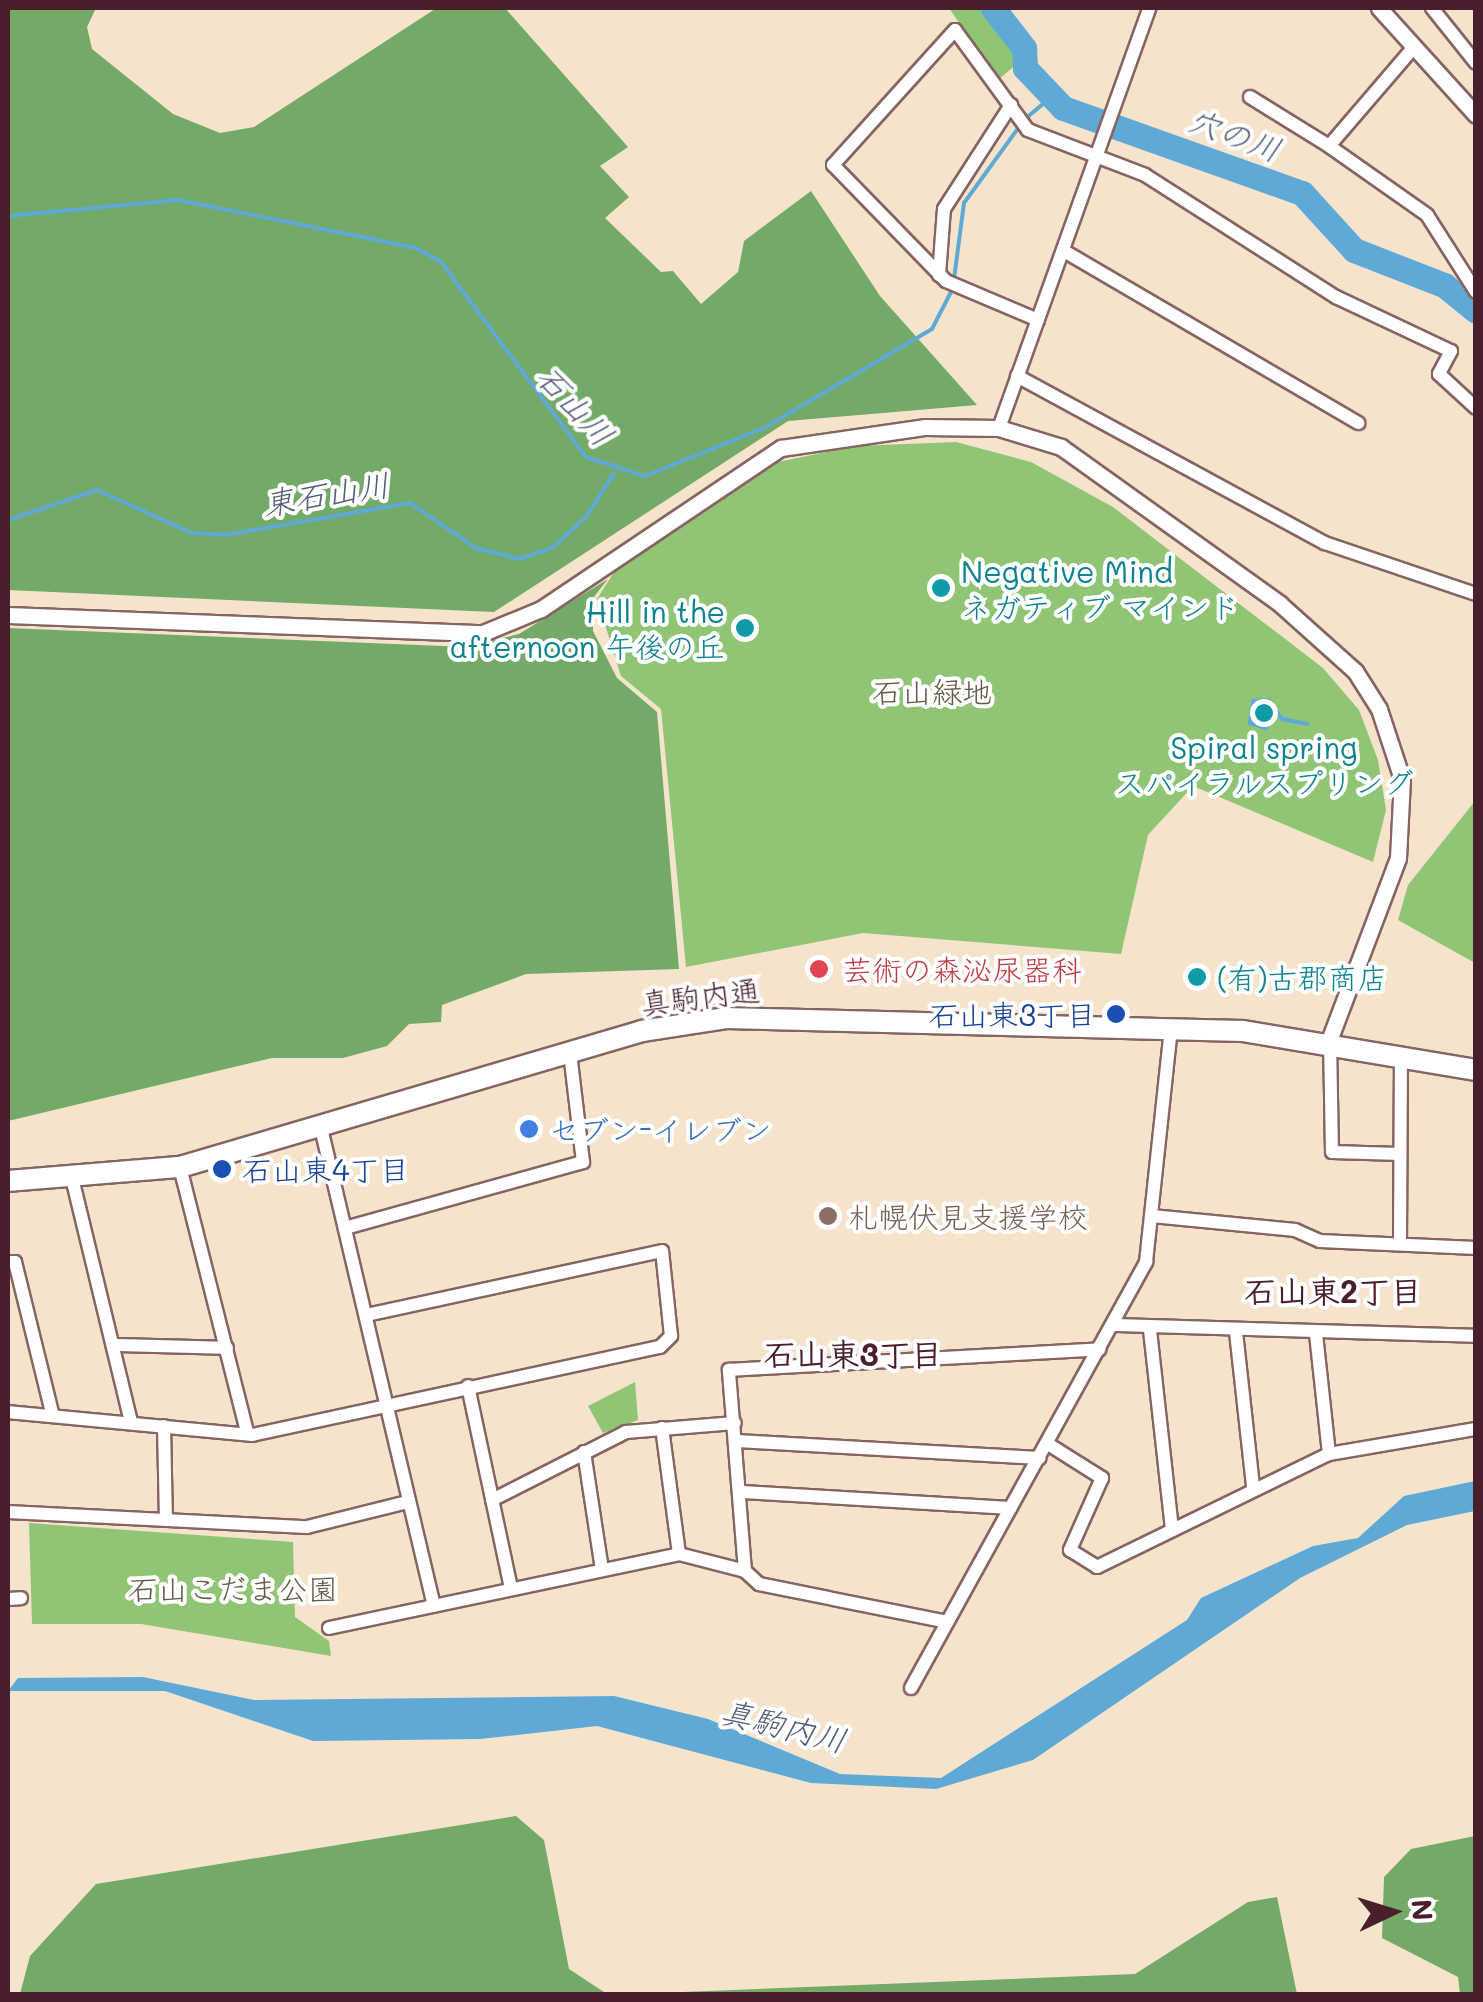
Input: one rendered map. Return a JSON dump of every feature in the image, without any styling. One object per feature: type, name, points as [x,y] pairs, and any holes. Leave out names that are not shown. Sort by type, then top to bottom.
[{"type":"highway","name":"真駒内通","points":[[8,1181],[180,1168],[570,1053],[726,1018],[1170,1029],[1330,1038],[1476,1070]]},
{"type":"street","points":[[999,428],[1116,112],[1149,8]]},
{"type":"street","points":[[1379,8],[1476,115]]},
{"type":"street","points":[[1432,8],[1476,63]]},
{"type":"street","points":[[1038,320],[942,278],[833,165],[841,146],[954,30],[1023,126],[1102,148],[1336,297],[1451,351],[1439,374],[1476,408]]},
{"type":"street","points":[[1329,146],[1414,48]]},
{"type":"street","points":[[1250,97],[1329,146],[1427,215],[1476,292]]},
{"type":"street","points":[[942,278],[944,209],[1012,106]]},
{"type":"street","points":[[1064,251],[1358,423]]},
{"type":"street","points":[[1017,376],[1325,543],[1476,594]]},
{"type":"street","points":[[8,616],[483,632],[541,609],[781,448],[926,427],[999,428],[1092,466],[1280,604],[1354,671],[1380,709],[1402,779],[1398,858],[1330,1038],[1332,1152],[1400,1154]]},
{"type":"street","points":[[911,1688],[1146,1262],[1170,1029]]},
{"type":"street","points":[[345,1228],[584,1162],[570,1053]]},
{"type":"street","points":[[1400,1054],[1400,1242]]},
{"type":"street","points":[[321,1128],[434,1606]]},
{"type":"street","points":[[180,1168],[246,1432]]},
{"type":"street","points":[[72,1178],[130,1422]]},
{"type":"street","points":[[1152,1216],[1296,1230],[1320,1241],[1476,1248]]},
{"type":"street","points":[[8,1412],[246,1432],[660,1346],[671,1336],[662,1251],[366,1314]]},
{"type":"street","points":[[8,1262],[15,1262],[52,1413]]},
{"type":"street","points":[[1114,1325],[1150,1330],[1476,1336]]},
{"type":"street","points":[[1150,1330],[1172,1530]]},
{"type":"street","points":[[1236,1332],[1253,1486]]},
{"type":"street","points":[[1316,1334],[1328,1454]]},
{"type":"street","points":[[114,1345],[227,1348]]},
{"type":"street","points":[[745,1571],[743,1492],[729,1370],[1099,1349]]},
{"type":"street","points":[[468,1386],[511,1588]]},
{"type":"street","points":[[492,1500],[626,1432],[734,1424]]},
{"type":"street","points":[[164,1426],[166,1520]]},
{"type":"street","points":[[662,1428],[680,1554]]},
{"type":"street","points":[[1048,1444],[1102,1478],[1072,1542],[1079,1560],[1106,1565],[1253,1486],[1328,1454],[1476,1428]]},
{"type":"street","points":[[738,1440],[1040,1458]]},
{"type":"street","points":[[584,1452],[602,1570]]},
{"type":"street","points":[[743,1492],[1011,1508]]},
{"type":"street","points":[[8,1512],[306,1527],[408,1502]]},
{"type":"street","points":[[329,1628],[680,1554],[745,1571],[758,1584],[947,1622]]},
{"type":"green space","points":[[8,8],[96,8],[87,27],[92,49],[173,114],[220,133],[254,127],[435,9],[505,8],[628,147],[600,166],[629,197],[605,218],[661,272],[673,271],[701,304],[738,272],[744,241],[811,191],[880,296],[977,405],[788,421],[494,612],[8,590]]},
{"type":"green space","points":[[949,8],[989,8],[1024,58],[998,80]]},
{"type":"green space","name":"石山緑地","points":[[956,442],[1031,462],[1113,507],[1323,668],[1359,710],[1378,760],[1386,810],[1373,862],[1193,786],[1148,835],[1121,954],[863,933],[686,967],[661,709],[621,676],[597,599],[614,572],[773,463],[855,446]]},
{"type":"green space","points":[[608,579],[593,598],[593,631],[617,678],[657,712],[679,969],[526,974],[442,1005],[441,1022],[409,1024],[387,1046],[343,1058],[272,1058],[8,1121],[8,628],[467,647],[519,634]]},
{"type":"green space","points":[[1475,801],[1475,963],[1398,920],[1408,885]]},
{"type":"green space","points":[[635,1382],[638,1420],[603,1433],[588,1406]]},
{"type":"green space","name":"石山こだま公園","points":[[29,1523],[293,1542],[295,1617],[329,1641],[331,1656],[141,1624],[32,1624]]},
{"type":"green space","points":[[516,1816],[544,1840],[569,1969],[607,1994],[20,1994],[30,1956],[96,1884]]},
{"type":"green space","points":[[1475,1836],[1475,1994],[1460,1994],[1458,1977],[1382,1938],[1384,1877],[1411,1849]]},
{"type":"green space","points":[[1277,1897],[1297,1994],[633,1994],[1135,1974],[1248,1902]]},
{"type":"water","points":[[1475,1481],[1475,1511],[1407,1525],[1300,1578],[1033,1760],[936,1789],[811,1783],[597,1726],[480,1739],[313,1741],[165,1691],[8,1691],[18,1678],[143,1677],[254,1700],[614,1696],[708,1719],[840,1774],[941,1778],[1187,1620],[1201,1598],[1313,1546],[1358,1538],[1404,1496]]},
{"type":"waterway","name":"穴の川","points":[[993,8],[1024,48],[1025,68],[1063,108],[1302,193],[1354,250],[1444,285],[1476,311]]},
{"type":"waterway","name":"石山川","points":[[1025,119],[1051,97]]},
{"type":"waterway","name":"石山川","points":[[954,279],[964,203],[1019,127]]},
{"type":"waterway","name":"石山川","points":[[8,216],[178,200],[416,248],[441,262],[586,457],[645,476],[764,428],[932,329],[953,288]]},
{"type":"waterway","name":"東石山川","points":[[8,520],[97,490],[192,533],[225,535],[410,503],[476,548],[519,559],[552,548],[586,517],[614,473]]},
{"type":"waterway","points":[[1262,715],[1256,710],[1271,711],[1266,728],[1250,723],[1253,701],[1269,700],[1282,719],[1308,724]]},
{"type":"place","name":"Negative Mind ネガティブ マインド","points":[[941,588]]},
{"type":"place","name":"Hill in the afternoon 午後の丘","points":[[745,628]]},
{"type":"place","name":"Spiral spring スパイラルスプリング","points":[[1264,713]]},
{"type":"place","name":"芸術の森泌尿器科","points":[[819,969]]},
{"type":"place","name":"(有)古郡商店","points":[[1197,977]]},
{"type":"place","name":"石山東3丁目","points":[[1116,1014]]},
{"type":"place","name":"セブン-イレブン","points":[[529,1129]]},
{"type":"place","name":"石山東4丁目","points":[[222,1169]]},
{"type":"place","name":"札幌伏見支援学校","points":[[828,1216]]},
{"type":"district","name":"石山東2丁目","points":[[1333,1290]]},
{"type":"district","name":"石山東3丁目","points":[[853,1353]]},
{"type":"water label","name":"真駒内川","points":[[784,1725]]}]
